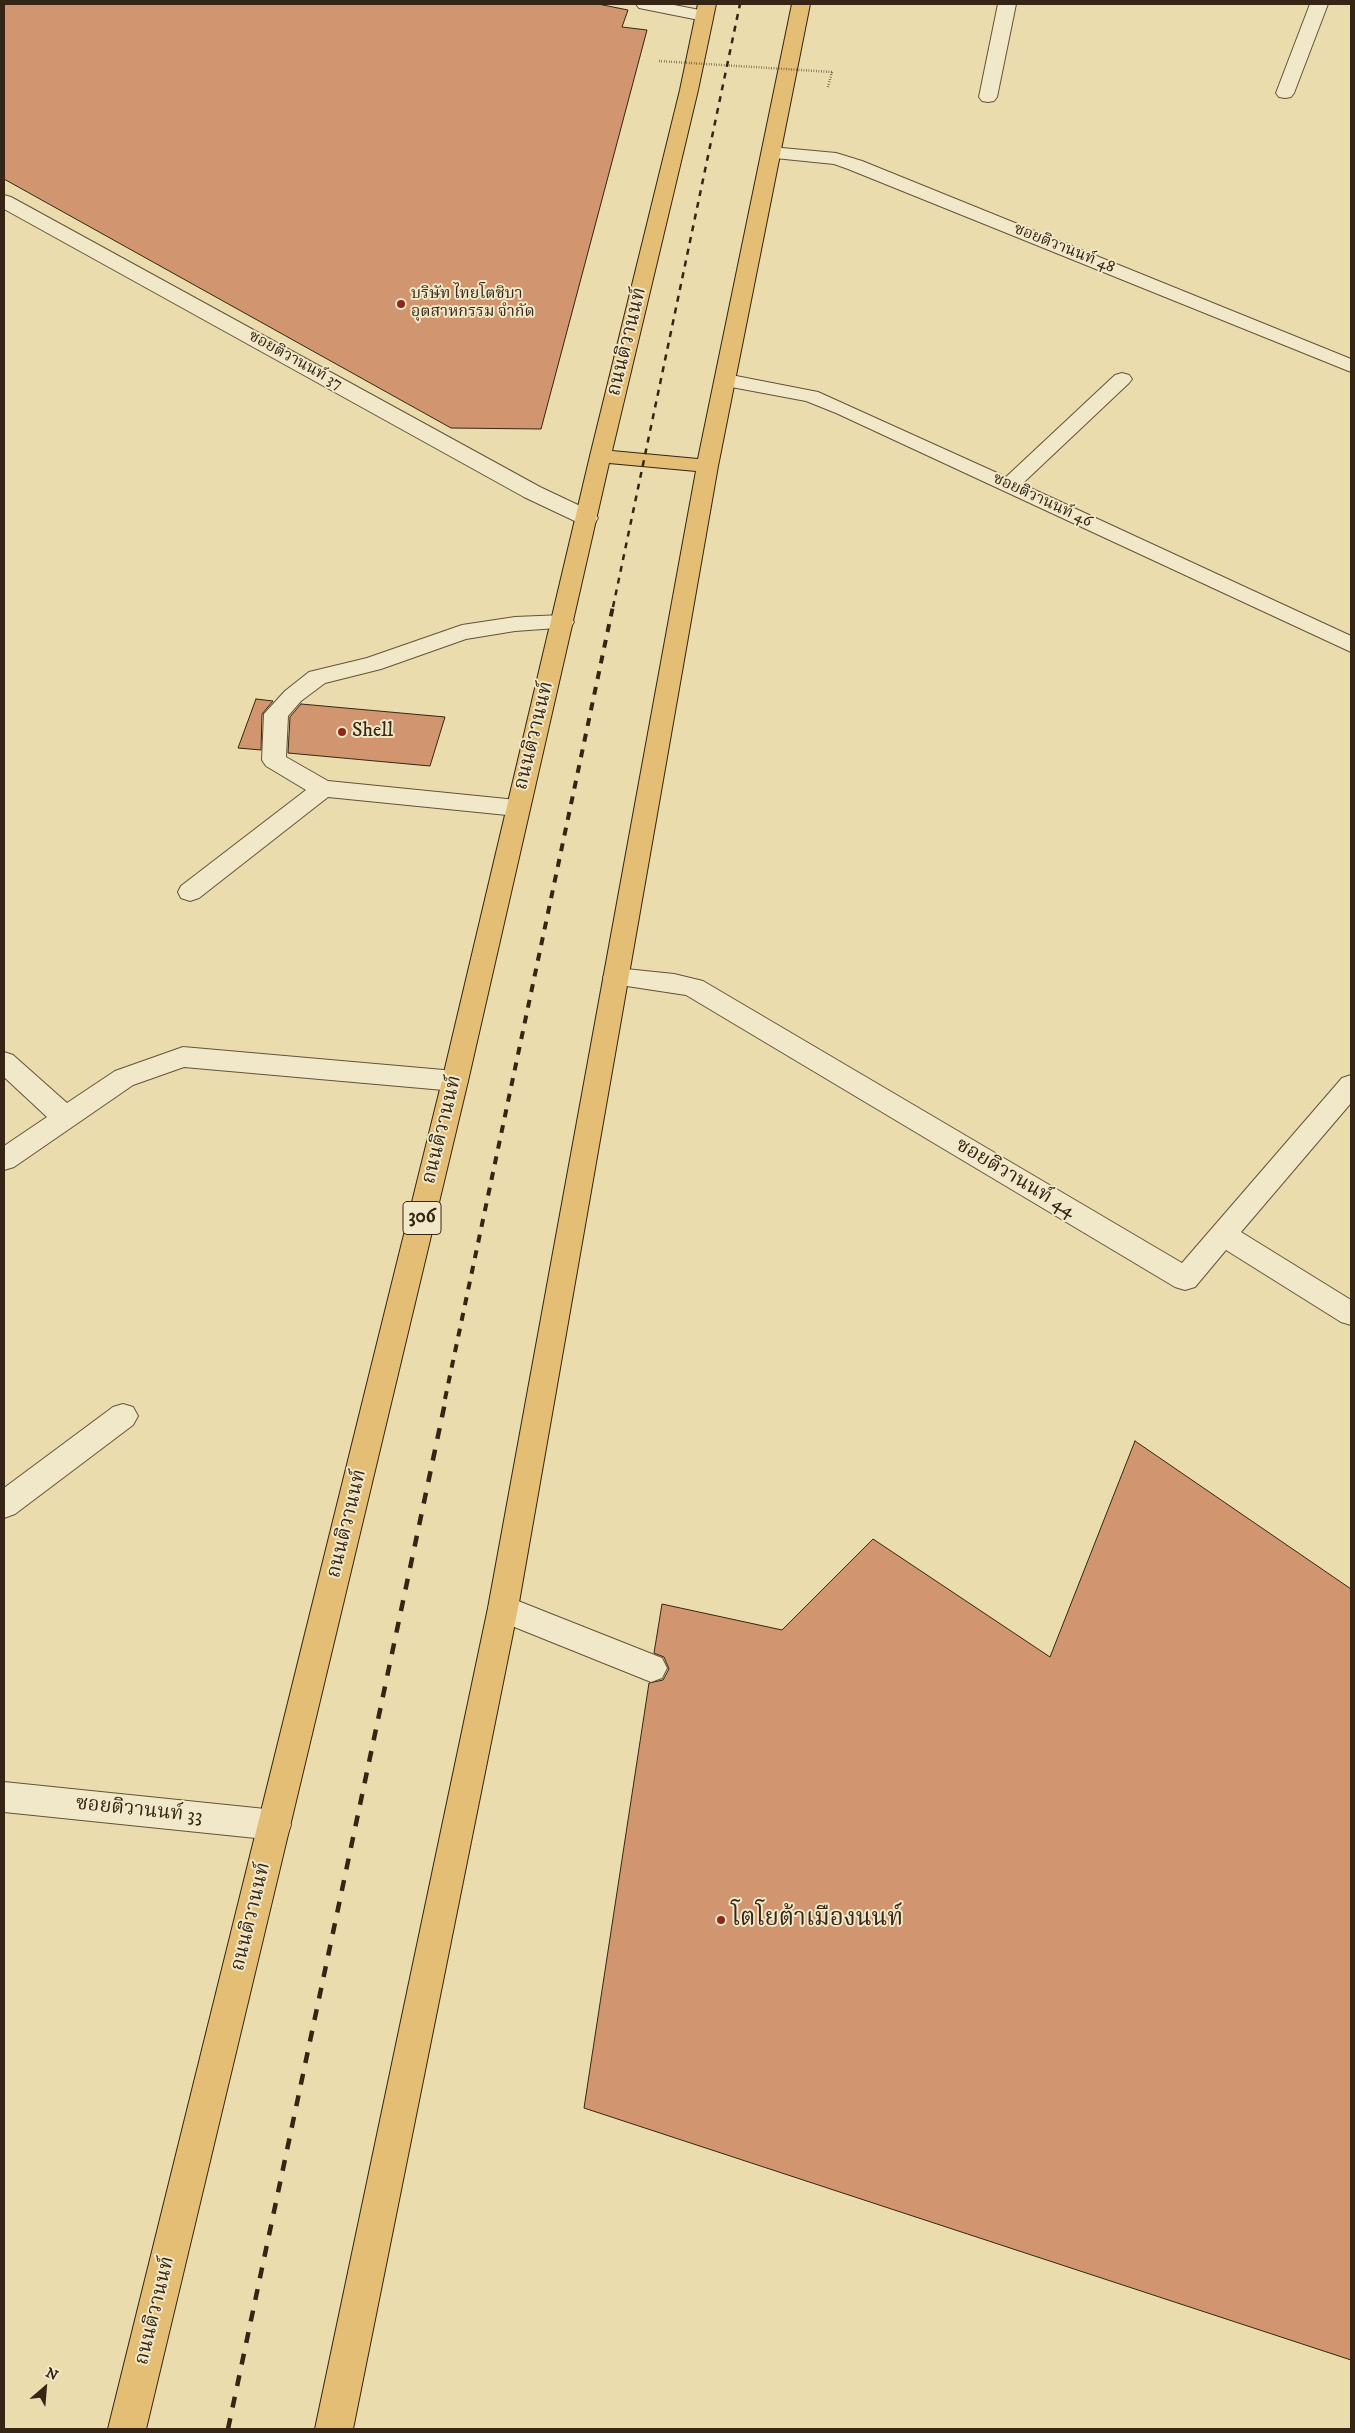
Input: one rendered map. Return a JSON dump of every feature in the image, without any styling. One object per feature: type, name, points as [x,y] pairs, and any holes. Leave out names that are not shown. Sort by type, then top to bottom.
[{"type":"main road","points":[[334,2429],[503,1608],[707,466],[801,4]]},
{"type":"main road","name":"ถนนติวานนท์","points":[[127,2429],[455,1081],[517,808],[588,518],[600,456],[689,90],[705,10]]},
{"type":"main road","points":[[600,456],[707,466]]},
{"type":"street","points":[[644,4],[705,10]]},
{"type":"street","points":[[988,97],[1007,4]]},
{"type":"street","points":[[1285,93],[1319,4]]},
{"type":"street","name":"ซอยติวานนท์ 48","points":[[771,153],[836,160],[855,165],[1351,366]]},
{"type":"street","name":"ซอยติวานนท์ 37","points":[[4,201],[532,492],[588,518]]},
{"type":"street","points":[[1009,485],[1122,379]]},
{"type":"street","name":"ซอยติวานนท์ 46","points":[[726,380],[811,396],[1009,485],[1351,645]]},
{"type":"street","points":[[517,808],[324,789],[274,760],[276,714],[293,696],[317,677],[373,664],[462,632],[515,624],[563,622]]},
{"type":"street","points":[[190,892],[324,789]]},
{"type":"street","name":"ซอยติวานนท์ 44","points":[[616,976],[674,983],[694,988],[1185,1279],[1351,1085]]},
{"type":"street","points":[[4,1160],[124,1078],[183,1057],[455,1081]]},
{"type":"street","points":[[4,1062],[66,1118]]},
{"type":"street","points":[[1224,1234],[1351,1314]]},
{"type":"street","points":[[4,1505],[123,1416]]},
{"type":"street","points":[[503,1608],[651,1668]]},
{"type":"street","name":"ซอยติวานนท์ 33","points":[[4,1797],[274,1825]]},
{"type":"path","points":[[659,61],[832,72]]},
{"type":"building","name":"บริษัท ไทยโตชิบา อุตสาหกรรม จำกัด","points":[[4,4],[598,4],[628,10],[622,27],[647,30],[541,429],[451,428],[4,179]]},
{"type":"building","points":[[256,699],[273,701],[262,714],[261,750],[238,748]]},
{"type":"building","name":"Shell","points":[[301,704],[445,717],[430,766],[288,753],[290,717]]},
{"type":"building","points":[[1135,1441],[1351,1589],[1351,2360],[584,2108],[649,1683],[663,1680],[669,1669],[664,1657],[654,1653],[662,1604],[782,1630],[873,1539],[1050,1657]]},
{"type":"railway","points":[[613,607],[740,4]]},
{"type":"railway","points":[[445,1399],[613,606]]},
{"type":"railway","points":[[228,2429],[446,1398]]},
{"type":"place","name":"บริษัท ไทยโตชิบา อุตสาหกรรม จำกัด","points":[[401,304]]},
{"type":"place","name":"Shell","points":[[342,732]]},
{"type":"place","name":"โตโยต้าเมืองนนท์","points":[[721,1920]]}]
